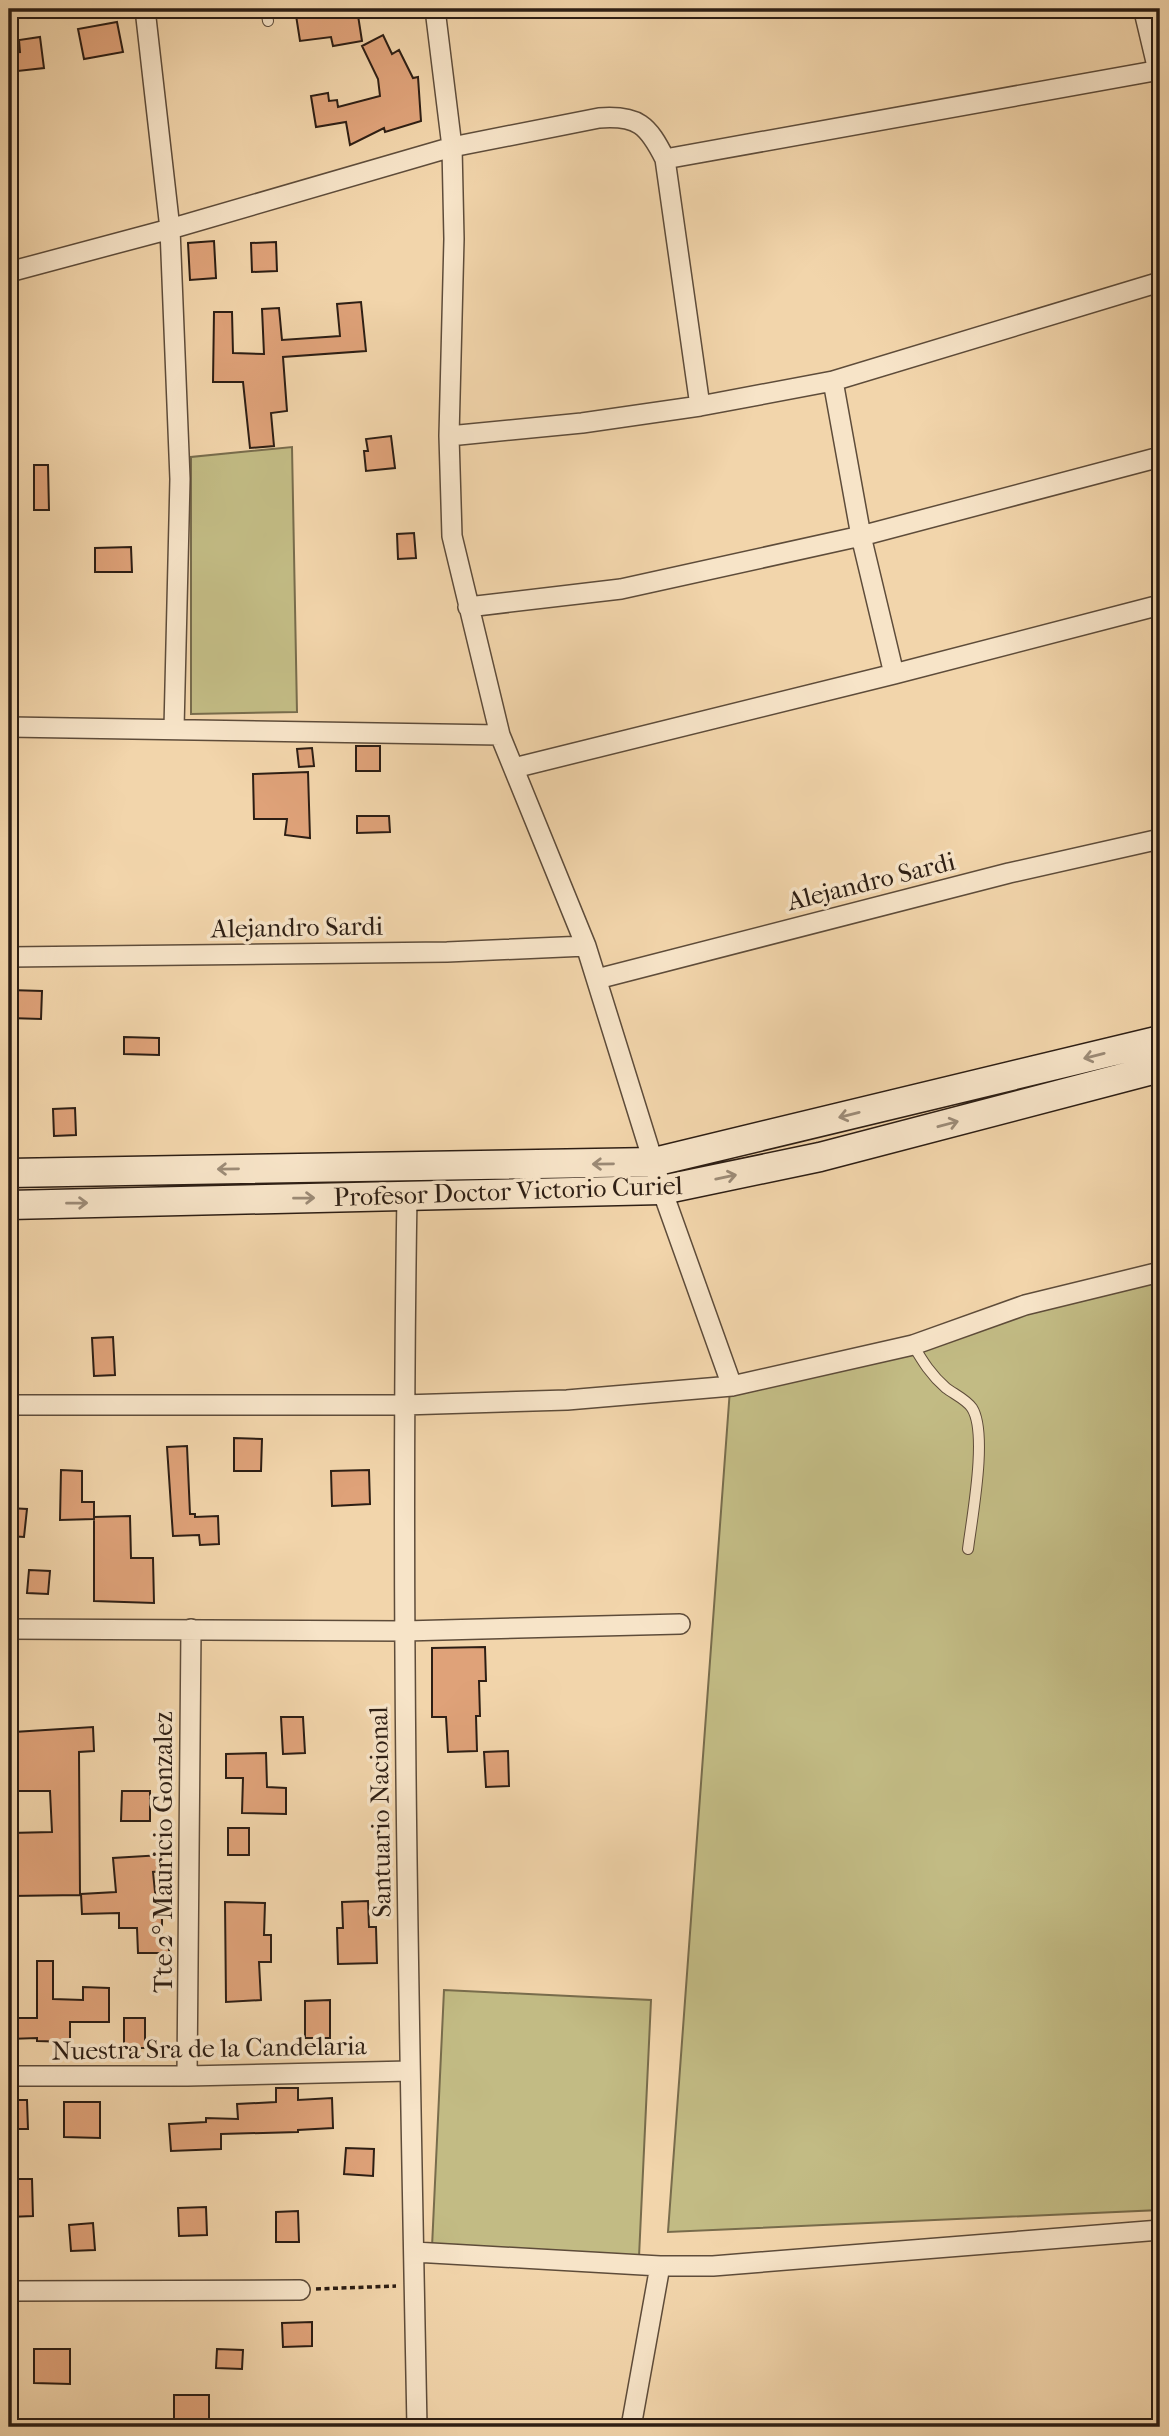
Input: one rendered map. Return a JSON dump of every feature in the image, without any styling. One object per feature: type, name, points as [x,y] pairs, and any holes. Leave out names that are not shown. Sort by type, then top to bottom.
[{"type":"main road","name":"Profesor Doctor Victorio Curiel","points":[[9,1173],[654,1162],[1160,1040]]},
{"type":"main road","name":"Profesor Doctor Victorio Curiel","points":[[9,1205],[663,1190],[820,1157],[1160,1069]]},
{"type":"street","points":[[145,9],[170,229],[180,478],[174,728]]},
{"type":"street","points":[[435,9],[452,147],[454,239],[449,436],[452,536],[500,735],[586,947],[663,1190],[732,1386]]},
{"type":"street","points":[[665,159],[1160,69],[1146,9]]},
{"type":"street","points":[[9,272],[170,229],[452,147],[599,118],[621,117],[653,134],[665,159],[700,406]]},
{"type":"street","points":[[449,436],[582,423],[700,406],[833,381],[1160,282]]},
{"type":"street","points":[[833,381],[861,536],[894,674]]},
{"type":"street","points":[[468,607],[621,589],[861,536],[1160,457]]},
{"type":"street","points":[[514,768],[1160,605]]},
{"type":"street","points":[[9,727],[500,735]]},
{"type":"street","name":"Alejandro Sardi","points":[[597,979],[996,876],[1160,839]]},
{"type":"street","name":"Alejandro Sardi","points":[[9,957],[447,952],[586,947]]},
{"type":"street","name":"Santuario Nacional","points":[[407,1196],[403,1405],[404,1631],[417,2427]]},
{"type":"street","points":[[9,1405],[403,1405],[568,1400],[732,1386],[913,1345],[1025,1305],[1160,1272]]},
{"type":"street","points":[[9,1629],[404,1631],[680,1624]]},
{"type":"street","name":"Tte 2° Mauricio Gonzalez","points":[[187,2076],[191,1629]]},
{"type":"street","name":"Nuestra Sra de la Candelaria","points":[[9,2076],[187,2076],[410,2071]]},
{"type":"street","points":[[414,2252],[660,2266],[713,2266],[1160,2230]]},
{"type":"street","points":[[631,2427],[660,2266]]},
{"type":"street","points":[[9,2291],[300,2290]]},
{"type":"lane","points":[[266,9],[268,21]]},
{"type":"lane","points":[[913,1345],[926,1369],[971,1406],[978,1423],[979,1447],[968,1549]]},
{"type":"path","points":[[300,2290],[414,2285]]},
{"type":"shaded area","points":[[292,447],[297,712],[191,714],[191,457]]},
{"type":"shaded area","points":[[1160,1276],[1160,2210],[668,2232],[730,1389]]},
{"type":"shaded area","points":[[444,1990],[651,2000],[639,2257],[432,2247]]},
{"type":"building","points":[[295,9],[357,9],[362,41],[333,46],[331,37],[300,41]]},
{"type":"building","points":[[117,22],[123,52],[84,59],[78,29]]},
{"type":"building","points":[[383,35],[392,54],[399,50],[413,78],[418,77],[421,121],[385,132],[384,128],[350,145],[346,122],[316,127],[311,96],[328,93],[329,101],[337,100],[338,107],[380,96],[378,79],[362,46]]},
{"type":"building","points":[[40,37],[44,68],[9,72],[9,53],[20,52],[19,40]]},
{"type":"building","points":[[214,241],[216,278],[190,280],[188,243]]},
{"type":"building","points":[[276,242],[277,271],[252,272],[251,243]]},
{"type":"building","points":[[361,302],[366,351],[283,357],[287,411],[271,413],[274,446],[250,448],[243,382],[213,382],[214,312],[232,312],[233,353],[264,354],[262,309],[279,308],[282,340],[340,336],[337,304]]},
{"type":"building","points":[[391,436],[395,468],[366,471],[366,439]]},
{"type":"building","points":[[34,465],[48,465],[49,510],[34,510]]},
{"type":"building","points":[[414,533],[416,558],[398,559],[397,534]]},
{"type":"building","points":[[131,547],[132,572],[95,572],[95,548]]},
{"type":"building","points":[[356,746],[380,746],[380,771],[356,771]]},
{"type":"building","points":[[312,748],[314,766],[299,767],[297,749]]},
{"type":"building","points":[[308,772],[310,838],[285,835],[287,819],[254,819],[253,774]]},
{"type":"building","points":[[357,816],[389,816],[390,832],[357,833]]},
{"type":"building","points":[[9,990],[42,991],[41,1019],[9,1018]]},
{"type":"building","points":[[124,1037],[159,1038],[159,1055],[124,1054]]},
{"type":"building","points":[[75,1108],[76,1135],[54,1136],[53,1109]]},
{"type":"building","points":[[113,1337],[115,1375],[94,1376],[92,1338]]},
{"type":"building","points":[[234,1438],[262,1439],[261,1471],[234,1471]]},
{"type":"building","points":[[187,1446],[190,1514],[195,1514],[195,1517],[218,1516],[219,1544],[200,1545],[199,1535],[173,1536],[167,1447]]},
{"type":"building","points":[[61,1470],[82,1471],[82,1502],[94,1502],[94,1519],[60,1520]]},
{"type":"building","points":[[369,1470],[370,1504],[332,1506],[331,1471]]},
{"type":"building","points":[[9,1508],[27,1509],[24,1537],[9,1536]]},
{"type":"building","points":[[130,1516],[131,1558],[153,1558],[154,1603],[94,1601],[94,1517]]},
{"type":"building","points":[[29,1570],[50,1571],[48,1594],[27,1593]]},
{"type":"building","points":[[485,1647],[486,1681],[479,1681],[480,1716],[476,1716],[477,1751],[448,1752],[446,1717],[432,1717],[432,1648]]},
{"type":"building","points":[[281,1717],[303,1717],[305,1753],[283,1754]]},
{"type":"building","points":[[93,1727],[94,1751],[79,1752],[80,1895],[10,1896],[10,1833],[52,1832],[50,1791],[9,1791],[9,1765],[16,1765],[14,1732]]},
{"type":"building","points":[[508,1751],[509,1786],[486,1787],[484,1752]]},
{"type":"building","points":[[266,1753],[267,1787],[286,1788],[286,1814],[242,1813],[243,1778],[226,1778],[226,1754]]},
{"type":"building","points":[[122,1791],[150,1791],[150,1821],[121,1821]]},
{"type":"building","points":[[228,1828],[249,1828],[249,1855],[228,1855]]},
{"type":"building","points":[[162,1855],[163,1871],[153,1872],[156,1902],[162,1902],[162,1937],[169,1937],[169,1953],[138,1953],[137,1928],[119,1928],[119,1913],[82,1914],[81,1894],[116,1892],[113,1858]]},
{"type":"building","points":[[368,1901],[369,1927],[376,1927],[377,1963],[338,1964],[337,1928],[343,1928],[342,1902]]},
{"type":"building","points":[[225,1902],[265,1903],[264,1935],[271,1935],[271,1962],[259,1962],[261,2000],[226,2002]]},
{"type":"building","points":[[37,1961],[53,1961],[53,1999],[83,2000],[83,1987],[109,1988],[109,2022],[70,2022],[70,2042],[37,2041],[37,2038],[9,2039],[9,2018],[37,2018]]},
{"type":"building","points":[[330,2000],[330,2038],[305,2038],[305,2001]]},
{"type":"building","points":[[124,2018],[145,2018],[145,2048],[124,2048]]},
{"type":"building","points":[[276,2088],[298,2088],[298,2100],[332,2098],[333,2128],[298,2132],[221,2134],[221,2149],[171,2151],[169,2124],[206,2122],[206,2118],[238,2119],[237,2104],[276,2102]]},
{"type":"building","points":[[9,2100],[27,2100],[28,2129],[9,2129]]},
{"type":"building","points":[[64,2102],[100,2102],[100,2138],[64,2137]]},
{"type":"building","points":[[346,2148],[374,2149],[373,2176],[344,2174]]},
{"type":"building","points":[[9,2179],[32,2179],[33,2216],[9,2217]]},
{"type":"building","points":[[206,2207],[207,2235],[179,2236],[178,2208]]},
{"type":"building","points":[[298,2211],[299,2242],[276,2242],[276,2212]]},
{"type":"building","points":[[93,2223],[95,2250],[71,2251],[69,2225]]},
{"type":"building","points":[[312,2322],[312,2346],[283,2347],[282,2323]]},
{"type":"building","points":[[34,2349],[70,2349],[70,2384],[34,2383]]},
{"type":"building","points":[[217,2349],[243,2350],[242,2369],[216,2368]]},
{"type":"building","points":[[174,2395],[209,2395],[209,2427],[174,2427]]}]
